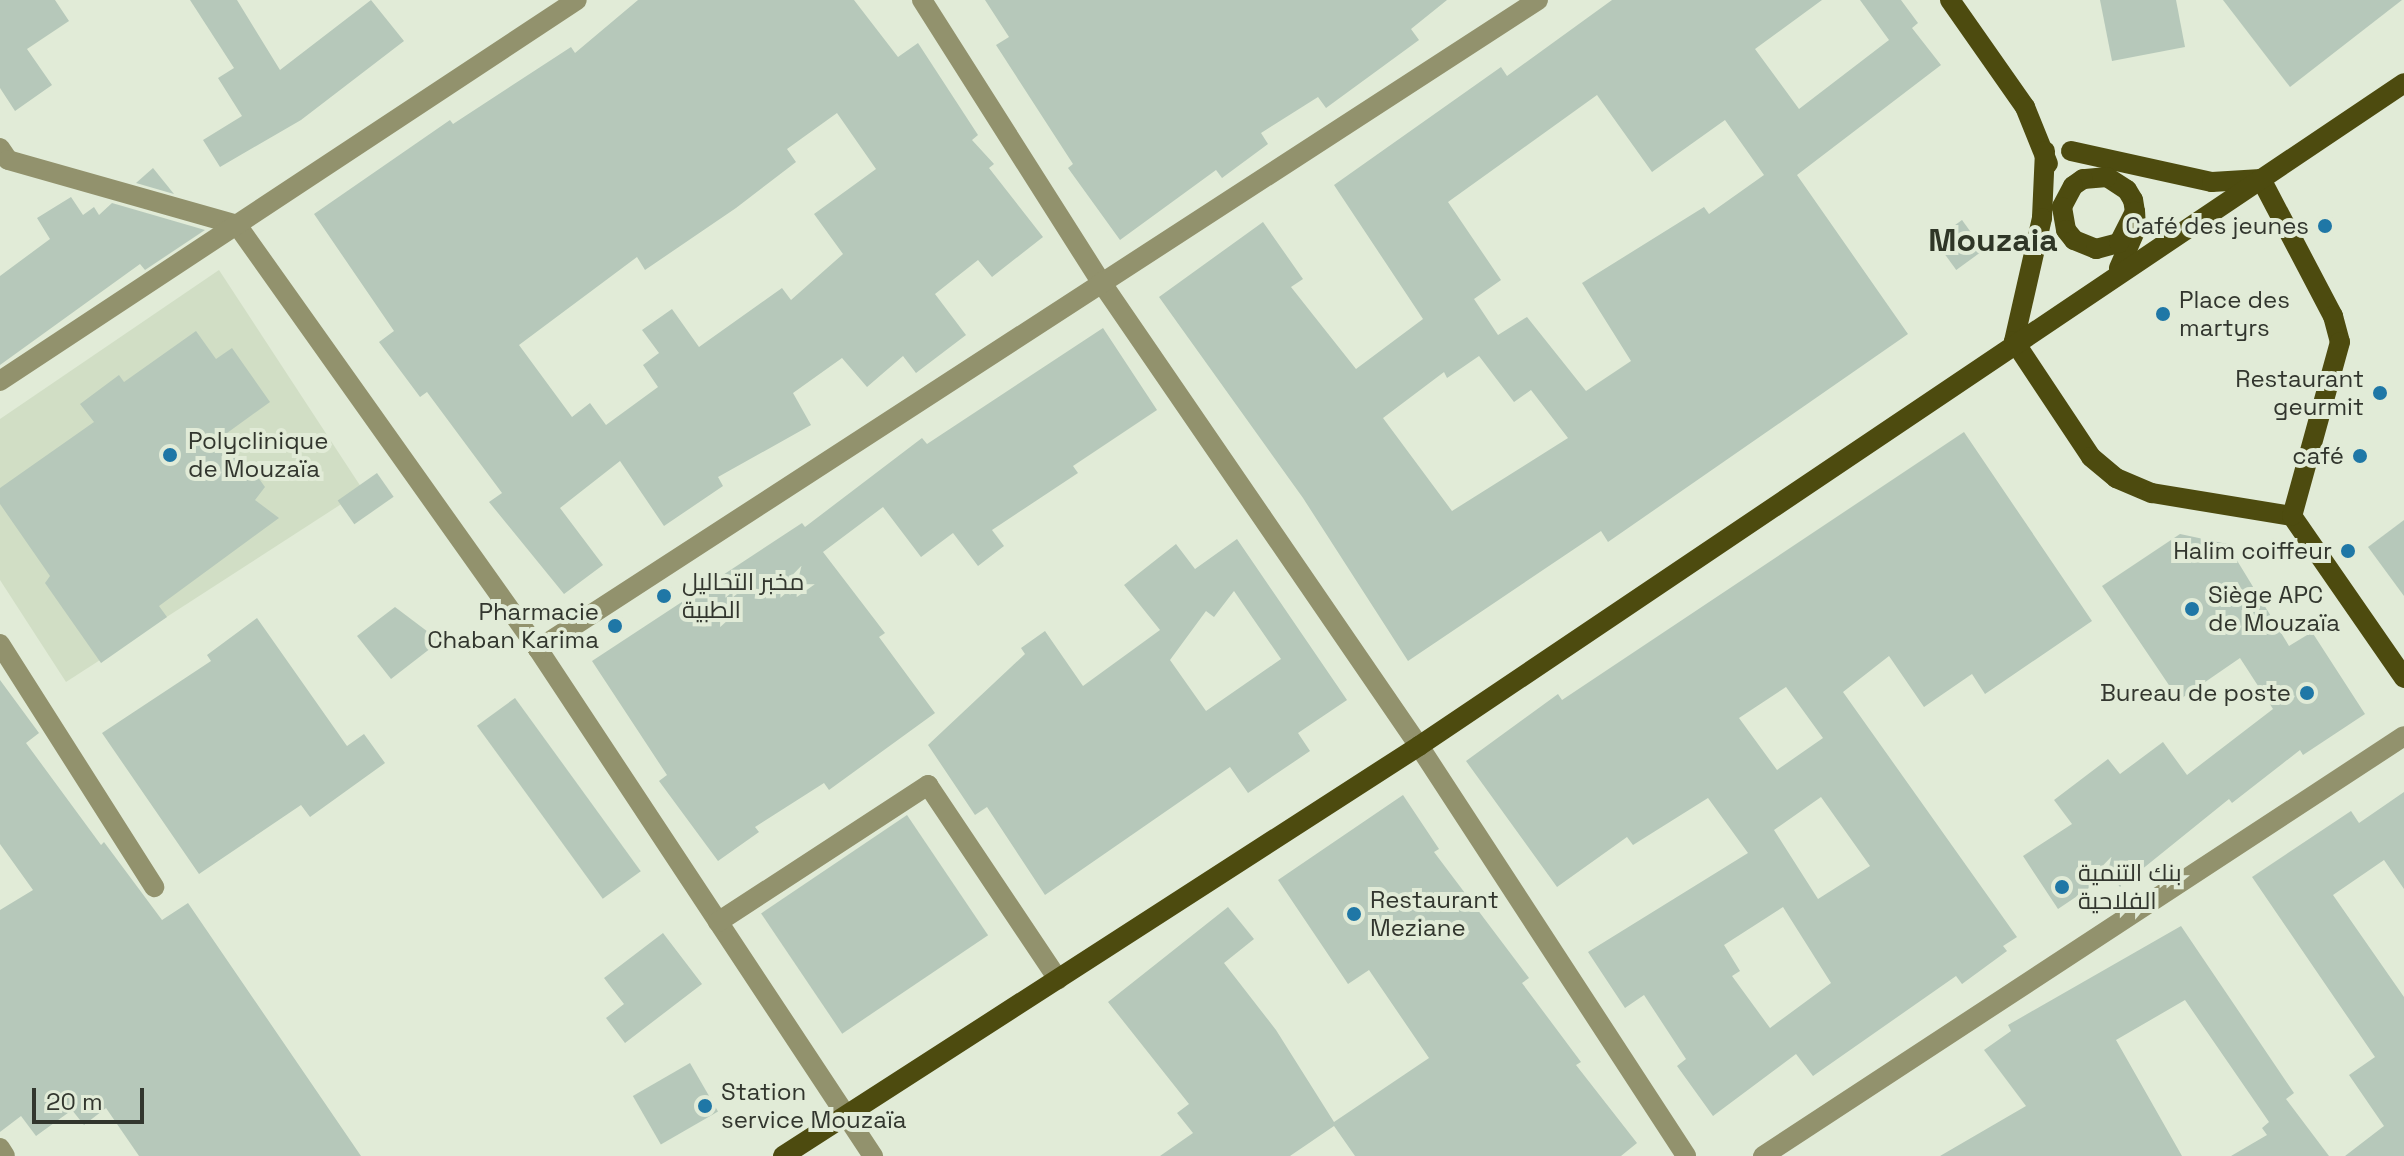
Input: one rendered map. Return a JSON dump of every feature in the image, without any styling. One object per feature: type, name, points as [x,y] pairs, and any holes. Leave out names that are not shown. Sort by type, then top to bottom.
[{"type":"main road","points":[[1950,0],[2025,107],[2045,151],[2062,219],[2074,240],[2096,249],[2129,254],[2154,249]]},
{"type":"main road","points":[[783,1156],[1419,746],[2014,341],[2404,83]]},
{"type":"main road","points":[[2025,107],[2071,151],[2118,182],[2133,200],[2136,229],[2129,254],[2114,274]]},
{"type":"main road","points":[[2045,151],[2042,218],[2014,341],[2091,457],[2116,478],[2152,493],[2292,516],[2404,678]]},
{"type":"main road","points":[[2071,151],[2212,182],[2261,179]]},
{"type":"main road","points":[[2062,219],[2073,186],[2095,176],[2118,182]]},
{"type":"main road","points":[[2261,179],[2333,316],[2340,342],[2292,516]]},
{"type":"main road","points":[[2096,249],[2119,243],[2135,212]]},
{"type":"street","points":[[0,381],[577,0]]},
{"type":"street","points":[[922,0],[1101,282],[1419,746],[1686,1156]]},
{"type":"street","points":[[538,649],[1538,0]]},
{"type":"street","points":[[0,148],[8,160],[237,225],[538,649],[873,1156]]},
{"type":"street","points":[[0,644],[154,887]]},
{"type":"street","points":[[1763,1156],[2404,736]]},
{"type":"street","points":[[718,922],[928,785],[1058,979]]},
{"type":"street","points":[[0,1148],[5,1156]]},
{"type":"shaded area","name":"Polyclinique de Mouzaïa","points":[[219,270],[363,490],[66,682],[0,580],[0,419]]},
{"type":"building","points":[[0,0],[55,0],[69,21],[27,49],[52,85],[15,111],[0,88]]},
{"type":"building","points":[[190,0],[237,0],[280,70],[371,0],[404,41],[301,120],[220,167],[203,140],[242,116],[218,78],[234,68]]},
{"type":"building","points":[[638,0],[854,0],[898,57],[918,43],[978,135],[972,140],[994,164],[989,168],[1043,237],[992,277],[978,260],[935,294],[966,335],[916,373],[903,356],[867,387],[842,358],[793,393],[811,425],[718,477],[723,486],[664,526],[620,461],[560,508],[603,565],[564,594],[489,502],[502,493],[427,392],[420,397],[379,342],[394,331],[314,214],[450,120],[453,124],[571,47],[575,53]],"holes":[[[837,113],[876,169],[814,214],[843,254],[791,300],[782,288],[699,347],[672,309],[642,330],[659,353],[643,365],[658,387],[606,425],[590,403],[572,417],[519,345],[637,257],[645,270],[736,208],[796,162],[787,149]]]},
{"type":"building","points":[[985,0],[1447,0],[1411,29],[1419,40],[1326,108],[1318,97],[1261,133],[1268,144],[1222,178],[1216,170],[1120,240],[1068,168],[1073,164],[996,45],[1009,37]]},
{"type":"building","points":[[1612,0],[1822,0],[1755,49],[1799,109],[1889,40],[1860,0],[1901,0],[1918,23],[1912,28],[1941,65],[1797,175],[1908,334],[1608,542],[1601,531],[1408,661],[1303,498],[1159,297],[1263,222],[1303,279],[1291,287],[1356,369],[1423,319],[1334,185],[1501,67],[1507,76]],"holes":[[[1597,95],[1652,172],[1725,120],[1764,175],[1709,214],[1704,207],[1582,283],[1631,361],[1586,391],[1527,317],[1498,335],[1474,299],[1501,280],[1448,202]],[[1479,356],[1514,402],[1531,390],[1568,438],[1452,511],[1383,418],[1444,372],[1447,378]]]},
{"type":"building","points":[[2100,0],[2176,0],[2185,47],[2112,61]]},
{"type":"building","points":[[2223,0],[2402,0],[2290,87]]},
{"type":"building","points":[[153,168],[174,194],[136,183]]},
{"type":"building","points":[[71,197],[83,215],[94,207],[99,215],[112,203],[205,230],[145,270],[140,264],[0,365],[0,276],[50,239],[37,218]]},
{"type":"building","points":[[1962,220],[1984,250],[1956,270],[1934,240]]},
{"type":"building","points":[[1103,328],[1157,410],[1073,466],[1078,473],[992,530],[1004,546],[978,566],[953,533],[921,557],[883,507],[823,552],[885,633],[879,637],[935,713],[829,790],[824,783],[755,827],[759,832],[718,861],[659,781],[667,775],[592,661],[802,523],[805,527],[922,438],[927,444]]},
{"type":"building","points":[[196,331],[216,359],[232,348],[270,402],[216,441],[252,469],[265,487],[255,500],[279,518],[159,606],[167,617],[101,663],[45,583],[50,576],[0,504],[0,488],[94,422],[80,404],[119,375],[124,382]]},
{"type":"building","points":[[1964,432],[2092,621],[1985,694],[1972,674],[1924,707],[1889,656],[1843,692],[2017,937],[2003,946],[2007,951],[1962,984],[1956,976],[1813,1076],[1796,1054],[1713,1116],[1677,1066],[1686,1059],[1644,995],[1625,1008],[1588,952],[1748,853],[1708,798],[1633,845],[1627,837],[1557,887],[1466,761],[1558,694],[1562,700]],"holes":[[[1786,687],[1823,738],[1777,770],[1739,718]],[[1821,797],[1870,866],[1818,899],[1774,830]],[[1783,907],[1831,983],[1770,1028],[1732,976],[1740,971],[1724,945]]]},
{"type":"building","points":[[377,473],[394,497],[354,524],[338,501]]},
{"type":"building","points":[[2404,520],[2404,596],[2368,547]]},
{"type":"building","points":[[2180,534],[2227,544],[2289,646],[2312,632],[2365,714],[2303,755],[2300,750],[2232,803],[2229,799],[2120,887],[2110,874],[2058,909],[2023,856],[2072,824],[2054,800],[2108,759],[2120,774],[2163,742],[2187,775],[2273,709],[2240,658],[2179,700],[2102,586]]},
{"type":"building","points":[[1237,539],[1347,700],[1298,733],[1310,751],[1248,793],[1230,767],[1045,895],[987,807],[975,815],[928,745],[1025,654],[1021,648],[1045,631],[1083,686],[1160,630],[1124,585],[1176,544],[1195,569]],"holes":[[[1234,591],[1281,659],[1206,711],[1170,660],[1206,611],[1214,617]]]},
{"type":"building","points":[[395,607],[440,641],[391,679],[357,636]]},
{"type":"building","points":[[257,618],[347,746],[364,734],[385,763],[310,817],[301,805],[199,874],[102,733],[211,661],[207,655]]},
{"type":"building","points":[[0,680],[39,733],[26,743],[101,845],[104,842],[162,920],[188,903],[361,1156],[139,1156],[106,1108],[84,1125],[72,1110],[36,1136],[21,1116],[0,1132],[0,910],[33,890],[0,844]]},
{"type":"building","points":[[515,698],[641,871],[603,899],[477,726]]},
{"type":"building","points":[[2404,792],[2404,889],[2384,860],[2333,895],[2404,997],[2404,1156],[2345,1156],[2384,1126],[2349,1075],[2375,1057],[2252,877],[2351,811],[2359,823]]},
{"type":"building","points":[[1403,795],[1439,849],[1434,852],[1529,978],[1522,983],[1581,1062],[1576,1065],[1637,1143],[1621,1156],[1355,1156],[1334,1126],[1290,1156],[1160,1156],[1193,1133],[1177,1113],[1189,1104],[1108,1002],[1228,907],[1254,939],[1224,963],[1276,1030],[1334,1122],[1429,1058],[1369,970],[1348,984],[1278,880]]},
{"type":"building","points":[[907,815],[988,935],[842,1034],[761,913]]},
{"type":"building","points":[[2181,926],[2294,1093],[2286,1099],[2329,1156],[2231,1156],[2267,1135],[2262,1128],[2269,1122],[2185,1000],[2116,1040],[2182,1156],[1940,1156],[2026,1106],[1984,1050],[2011,1031],[2008,1025]]},
{"type":"building","points":[[663,933],[702,984],[625,1043],[606,1018],[624,1004],[604,978]]},
{"type":"building","points":[[690,1063],[718,1111],[661,1144],[633,1096]]},
{"type":"place","name":"Café des jeunes","points":[[2325,226]]},
{"type":"place","name":"Place des martyrs","points":[[2163,314]]},
{"type":"place","name":"Restaurant geurmit","points":[[2380,393]]},
{"type":"place","name":"Polyclinique de Mouzaïa","points":[[170,455]]},
{"type":"place","name":"café","points":[[2360,456]]},
{"type":"place","name":"Halim coiffeur","points":[[2348,551]]},
{"type":"place","name":"مخبر التحاليل الطبية","points":[[664,596]]},
{"type":"place","name":"Siège APC de Mouzaïa","points":[[2192,609]]},
{"type":"place","name":"Pharmacie Chaban Karima","points":[[615,626]]},
{"type":"place","name":"Bureau de poste","points":[[2307,693]]},
{"type":"place","name":"بنك التنمية الفلاحية","points":[[2062,887]]},
{"type":"place","name":"Restaurant Meziane","points":[[1354,914]]},
{"type":"place","name":"Station service Mouzaïa","points":[[705,1106]]},
{"type":"district","name":"Mouzaia","points":[[1993,240]]}]
